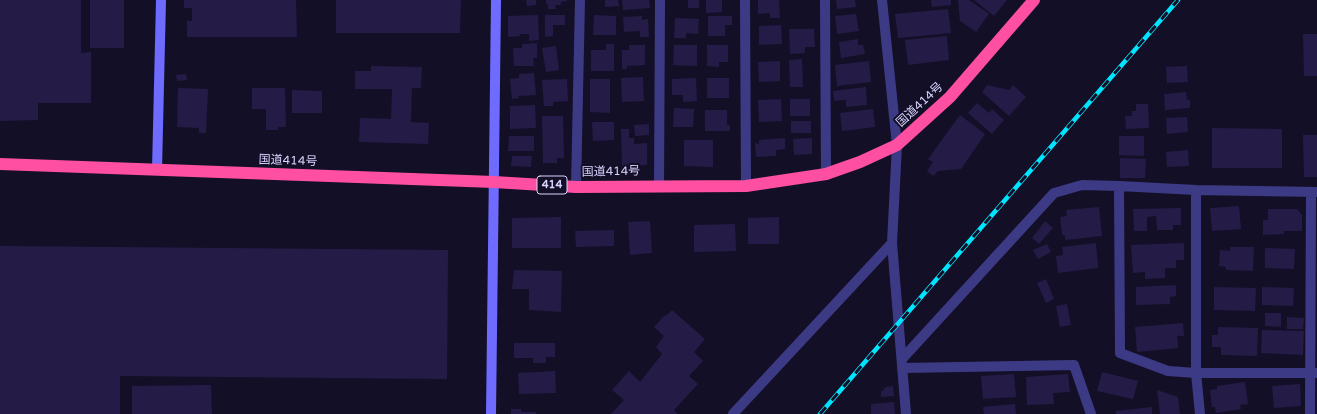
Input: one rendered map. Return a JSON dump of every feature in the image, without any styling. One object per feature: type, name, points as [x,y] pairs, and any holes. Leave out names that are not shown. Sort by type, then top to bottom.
[{"type":"highway","name":"国道414号","points":[[0,164],[494,182],[576,187],[746,186],[826,174],[860,162],[897,145],[950,97],[1034,0]]},
{"type":"street","points":[[157,170],[160,0]]},
{"type":"street","points":[[491,414],[496,0]]},
{"type":"street","points":[[576,187],[580,0]]},
{"type":"street","points":[[659,186],[660,0]]},
{"type":"street","points":[[745,0],[746,186]]},
{"type":"street","points":[[825,0],[826,174]]},
{"type":"street","points":[[882,0],[897,145],[892,243],[906,414]]},
{"type":"street","points":[[903,364],[1054,193],[1082,185],[1196,190],[1314,192],[1314,373],[1310,414]]},
{"type":"street","points":[[1119,186],[1120,353],[1168,371],[1196,373],[1314,373]]},
{"type":"street","points":[[1196,190],[1196,373],[1200,414]]},
{"type":"street","points":[[733,414],[892,243]]},
{"type":"street","points":[[903,364],[1074,365],[1091,414]]},
{"type":"building","points":[[0,0],[81,0],[81,53],[91,52],[91,103],[38,103],[38,120],[0,121]]},
{"type":"building","points":[[90,0],[124,0],[124,48],[90,48]]},
{"type":"building","points":[[184,0],[296,0],[297,37],[187,37],[187,21],[192,21],[192,8],[184,8]]},
{"type":"building","points":[[336,0],[461,0],[460,33],[336,33]]},
{"type":"building","points":[[526,0],[536,0],[536,5],[527,6]]},
{"type":"building","points":[[546,0],[567,1],[561,2],[561,5],[555,5],[556,9],[548,9]]},
{"type":"building","points":[[605,0],[618,0],[619,6],[605,7]]},
{"type":"building","points":[[622,0],[649,0],[650,8],[623,10]]},
{"type":"building","points":[[688,0],[699,0],[699,8],[688,8]]},
{"type":"building","points":[[706,0],[722,0],[722,12],[706,13]]},
{"type":"building","points":[[758,0],[779,0],[780,18],[770,18],[770,13],[758,14]]},
{"type":"building","points":[[836,0],[855,0],[856,7],[837,9]]},
{"type":"building","points":[[931,0],[951,0],[951,5],[932,7]]},
{"type":"building","points":[[958,0],[969,0],[989,14],[976,32],[960,21]]},
{"type":"building","points":[[974,0],[1007,0],[994,16]]},
{"type":"building","points":[[948,9],[951,33],[898,38],[895,14]]},
{"type":"building","points":[[856,14],[859,31],[837,34],[835,16]]},
{"type":"building","points":[[538,15],[539,40],[529,41],[529,34],[520,34],[520,36],[508,37],[508,16]]},
{"type":"building","points":[[545,15],[565,15],[565,25],[553,25],[553,36],[545,37]]},
{"type":"building","points":[[594,15],[616,16],[616,35],[593,35]]},
{"type":"building","points":[[642,16],[642,20],[648,19],[649,37],[640,37],[640,31],[624,32],[623,17]]},
{"type":"building","points":[[708,16],[732,16],[732,25],[725,25],[725,36],[708,36]]},
{"type":"building","points":[[675,18],[699,19],[698,34],[686,33],[686,38],[674,38]]},
{"type":"building","points":[[781,25],[782,44],[759,45],[759,26]]},
{"type":"building","points":[[789,29],[814,29],[815,47],[805,47],[805,53],[790,54]]},
{"type":"building","points":[[1303,34],[1317,34],[1317,76],[1304,76]]},
{"type":"building","points":[[947,36],[949,60],[908,65],[905,40]]},
{"type":"building","points":[[858,39],[858,45],[863,45],[865,54],[841,58],[839,42]]},
{"type":"building","points":[[537,43],[537,58],[533,58],[534,66],[514,66],[513,48],[522,48],[522,44]]},
{"type":"building","points":[[606,44],[614,44],[614,71],[591,71],[591,50],[606,50]]},
{"type":"building","points":[[629,45],[645,45],[645,65],[627,66],[627,69],[622,69],[622,50],[629,50]]},
{"type":"building","points":[[674,45],[697,45],[697,66],[673,65]]},
{"type":"building","points":[[707,45],[728,45],[728,62],[719,62],[719,67],[707,66]]},
{"type":"building","points":[[556,46],[559,70],[546,72],[542,48]]},
{"type":"building","points":[[802,59],[803,87],[790,87],[789,60]]},
{"type":"building","points":[[780,61],[780,81],[759,82],[758,62]]},
{"type":"building","points":[[869,61],[871,82],[837,86],[835,65]]},
{"type":"building","points":[[371,66],[422,67],[421,88],[412,88],[411,122],[429,123],[428,144],[359,142],[360,118],[391,119],[392,89],[355,89],[355,71],[371,71]]},
{"type":"building","points":[[1187,66],[1188,82],[1167,83],[1166,67]]},
{"type":"building","points":[[534,73],[536,95],[518,96],[519,98],[512,99],[510,79],[519,78],[519,74]]},
{"type":"building","points":[[186,74],[187,80],[177,81],[176,75]]},
{"type":"building","points":[[643,77],[644,101],[622,102],[621,78]]},
{"type":"building","points":[[696,78],[697,101],[683,102],[683,95],[672,95],[672,79]]},
{"type":"building","points":[[707,78],[729,78],[729,98],[707,98]]},
{"type":"building","points":[[567,79],[568,101],[553,102],[553,106],[544,106],[542,80]]},
{"type":"building","points":[[590,79],[610,79],[610,113],[590,112]]},
{"type":"building","points":[[987,85],[1009,90],[1013,85],[1026,97],[1009,116],[982,92]]},
{"type":"building","points":[[866,87],[867,105],[846,107],[846,100],[834,101],[833,91]]},
{"type":"building","points":[[178,88],[208,89],[206,133],[199,133],[199,128],[177,127]]},
{"type":"building","points":[[252,88],[285,88],[286,127],[278,127],[278,130],[266,130],[266,109],[252,109]]},
{"type":"building","points":[[292,90],[322,91],[322,113],[292,113]]},
{"type":"building","points":[[1186,92],[1187,100],[1190,100],[1190,108],[1165,110],[1164,94]]},
{"type":"building","points":[[781,99],[782,121],[759,122],[758,100]]},
{"type":"building","points":[[790,99],[810,99],[810,116],[790,116]]},
{"type":"building","points":[[977,103],[989,113],[992,109],[1004,120],[992,134],[968,113]]},
{"type":"building","points":[[1136,104],[1148,104],[1149,128],[1126,129],[1125,116],[1132,116],[1132,111],[1136,111]]},
{"type":"building","points":[[535,105],[536,128],[510,129],[510,106]]},
{"type":"building","points":[[674,108],[694,109],[693,127],[673,127]]},
{"type":"building","points":[[873,109],[875,127],[842,131],[840,113]]},
{"type":"building","points":[[705,110],[727,110],[727,125],[730,125],[730,131],[705,131]]},
{"type":"building","points":[[960,115],[985,134],[961,169],[938,171],[933,176],[927,171],[933,162],[928,159]]},
{"type":"building","points":[[542,116],[563,116],[564,158],[557,158],[557,163],[543,163]]},
{"type":"building","points":[[1187,117],[1188,132],[1167,134],[1166,118]]},
{"type":"building","points":[[791,121],[811,121],[811,133],[791,133]]},
{"type":"building","points":[[592,122],[614,122],[614,140],[593,141]]},
{"type":"building","points":[[649,124],[649,135],[635,136],[634,125]]},
{"type":"building","points":[[1212,128],[1282,129],[1282,168],[1212,168]]},
{"type":"building","points":[[621,129],[629,129],[629,138],[634,138],[634,144],[647,143],[647,165],[622,166]]},
{"type":"building","points":[[1303,135],[1317,135],[1317,177],[1304,177]]},
{"type":"building","points":[[509,136],[534,136],[534,151],[508,151]]},
{"type":"building","points":[[1119,136],[1144,136],[1144,156],[1119,155]]},
{"type":"building","points":[[785,138],[785,149],[776,150],[776,156],[756,157],[755,143],[759,144],[759,140]]},
{"type":"building","points":[[812,138],[812,154],[794,155],[793,139]]},
{"type":"building","points":[[684,140],[713,140],[713,167],[684,166]]},
{"type":"building","points":[[1188,150],[1189,166],[1167,167],[1166,152]]},
{"type":"building","points":[[512,156],[532,156],[531,167],[511,166]]},
{"type":"building","points":[[1120,158],[1146,159],[1145,178],[1120,178]]},
{"type":"building","points":[[1239,206],[1241,229],[1212,231],[1210,208]]},
{"type":"building","points":[[1099,207],[1102,236],[1065,240],[1065,235],[1062,235],[1060,217],[1067,216],[1066,210]]},
{"type":"building","points":[[1181,208],[1181,225],[1173,225],[1173,230],[1157,230],[1156,216],[1147,217],[1147,231],[1134,231],[1133,209]]},
{"type":"building","points":[[1268,209],[1297,209],[1302,215],[1302,231],[1284,231],[1284,234],[1263,235],[1263,220],[1268,220]]},
{"type":"building","points":[[561,217],[561,248],[512,248],[512,218]]},
{"type":"building","points":[[779,217],[779,244],[748,244],[748,218]]},
{"type":"building","points":[[650,221],[652,253],[630,255],[628,222]]},
{"type":"building","points":[[1045,221],[1053,228],[1039,244],[1032,238]]},
{"type":"building","points":[[735,224],[736,251],[694,252],[694,225]]},
{"type":"building","points":[[614,230],[614,246],[576,247],[575,231]]},
{"type":"building","points":[[1096,243],[1098,268],[1058,273],[1056,256],[1063,255],[1062,247]]},
{"type":"building","points":[[1184,243],[1184,260],[1176,260],[1176,268],[1165,268],[1165,278],[1145,279],[1145,272],[1133,273],[1131,245]]},
{"type":"building","points":[[1047,244],[1051,252],[1038,259],[1033,250]]},
{"type":"building","points":[[0,246],[448,250],[447,379],[120,376],[120,414],[0,414]]},
{"type":"building","points":[[1230,247],[1254,247],[1253,271],[1226,270],[1226,267],[1219,266],[1220,250],[1230,251]]},
{"type":"building","points":[[1265,248],[1295,249],[1294,269],[1265,268]]},
{"type":"building","points":[[514,270],[562,271],[561,312],[529,310],[529,289],[512,289]]},
{"type":"building","points":[[1046,279],[1054,299],[1046,303],[1037,283]]},
{"type":"building","points":[[1176,285],[1176,296],[1170,297],[1170,304],[1136,305],[1136,287]]},
{"type":"building","points":[[1214,287],[1256,288],[1255,311],[1214,310]]},
{"type":"building","points":[[1262,287],[1294,288],[1293,306],[1262,305]]},
{"type":"building","points":[[1067,304],[1071,325],[1060,327],[1056,306]]},
{"type":"building","points":[[672,310],[705,339],[694,352],[703,361],[689,376],[698,384],[674,410],[677,414],[611,414],[624,400],[612,390],[629,371],[640,382],[662,354],[656,347],[664,336],[654,327]]},
{"type":"building","points":[[1265,313],[1281,313],[1281,327],[1265,326]]},
{"type":"building","points":[[1287,317],[1304,318],[1303,329],[1287,329]]},
{"type":"building","points":[[1183,323],[1184,336],[1177,336],[1178,348],[1137,352],[1135,327]]},
{"type":"building","points":[[1218,327],[1258,328],[1257,356],[1221,355],[1221,347],[1212,347],[1212,335],[1218,335]]},
{"type":"building","points":[[1262,330],[1304,331],[1303,355],[1261,353]]},
{"type":"building","points":[[514,343],[555,343],[555,357],[546,357],[546,363],[533,363],[533,358],[514,358]]},
{"type":"building","points":[[555,371],[556,393],[519,394],[518,373]]},
{"type":"building","points":[[1102,372],[1138,381],[1133,399],[1097,391]]},
{"type":"building","points":[[1014,374],[1016,397],[983,399],[981,376]]},
{"type":"building","points":[[1068,374],[1070,392],[1053,393],[1054,404],[1027,405],[1026,377]]},
{"type":"building","points":[[1245,382],[1248,404],[1240,405],[1241,409],[1216,413],[1215,407],[1212,407],[1210,390],[1217,389],[1217,386]]},
{"type":"building","points":[[1300,384],[1301,406],[1274,408],[1272,386]]},
{"type":"building","points":[[211,385],[212,414],[132,414],[132,386]]},
{"type":"building","points":[[893,386],[894,396],[881,397],[881,392],[886,387]]},
{"type":"building","points":[[1157,390],[1178,397],[1180,414],[1160,414]]},
{"type":"building","points":[[894,402],[895,414],[871,414],[871,404]]},
{"type":"building","points":[[1015,404],[1016,414],[984,414],[983,407]]},
{"type":"building","points":[[1152,407],[1152,414],[1116,414],[1116,411]]},
{"type":"building","points":[[511,409],[521,409],[521,412],[536,412],[536,414],[511,414]]},
{"type":"railway","points":[[820,414],[1178,0]]}]
